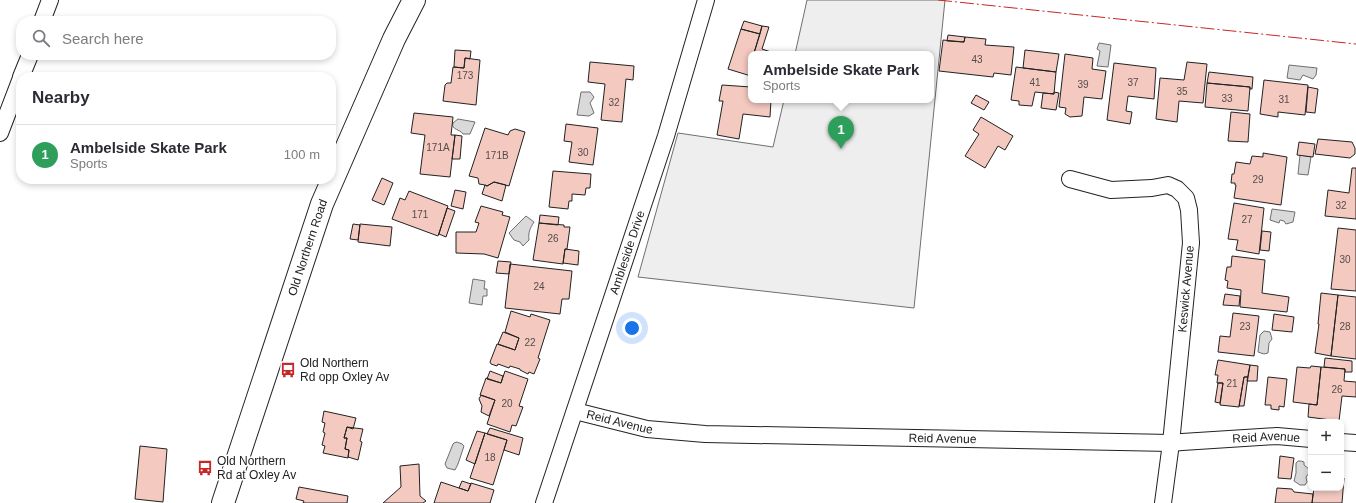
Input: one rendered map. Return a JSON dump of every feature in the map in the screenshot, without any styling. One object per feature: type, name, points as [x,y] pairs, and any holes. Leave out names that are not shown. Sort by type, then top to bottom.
[{"type":"main road","name":"Old Northern Road","points":[[336,172],[394,40],[414,0]]},
{"type":"main road","name":"Old Northern Road","points":[[223,503],[322,204],[331,184]]},
{"type":"street","points":[[44,16],[50,0]]},
{"type":"street","name":"Ambleside Drive","points":[[544,503],[666,136],[706,0]]},
{"type":"street","points":[[23,72],[28,60]]},
{"type":"street","points":[[0,133],[16,90]]},
{"type":"street","name":"Keswick Avenue","points":[[1070,179],[1111,190],[1152,188],[1168,185],[1177,189],[1186,198],[1190,210],[1191,243],[1171,443],[1163,503]]},
{"type":"street","name":"Reid Avenue","points":[[575,411],[647,429],[705,434],[1171,443],[1277,436],[1308,439]]},
{"type":"street","points":[[1344,442],[1356,443]]},
{"type":"shaded area","points":[[807,0],[945,0],[914,308],[638,277],[678,133],[773,147],[783,103],[934,103],[934,51],[796,51]]},
{"type":"shaded area","points":[[1099,43],[1111,45],[1108,67],[1097,66],[1100,51],[1097,49]]},
{"type":"shaded area","points":[[1289,65],[1317,68],[1316,75],[1313,79],[1303,75],[1300,80],[1287,78]]},
{"type":"shaded area","points":[[581,92],[590,92],[594,97],[590,103],[594,113],[589,116],[577,115]]},
{"type":"shaded area","points":[[458,119],[475,122],[470,134],[463,134],[453,127],[453,123]]},
{"type":"shaded area","points":[[1300,155],[1311,157],[1308,175],[1298,174]]},
{"type":"shaded area","points":[[1272,209],[1295,212],[1293,222],[1286,224],[1284,221],[1280,220],[1279,223],[1270,220]]},
{"type":"shaded area","points":[[526,216],[534,222],[531,226],[529,240],[523,246],[520,242],[514,240],[509,233]]},
{"type":"shaded area","points":[[473,279],[485,281],[484,289],[487,289],[487,296],[483,296],[482,305],[469,303]]},
{"type":"shaded area","points":[[1264,331],[1270,332],[1272,339],[1269,343],[1268,353],[1264,354],[1258,352],[1260,335]]},
{"type":"shaded area","points":[[457,442],[464,446],[455,470],[447,468],[445,464],[453,444]]},
{"type":"shaded area","points":[[1298,461],[1304,462],[1304,465],[1308,468],[1308,474],[1306,477],[1307,482],[1305,485],[1300,485],[1294,481],[1296,463]]},
{"type":"building","points":[[744,21],[762,26],[760,34],[741,29]]},
{"type":"building","points":[[762,26],[769,27],[762,49],[768,51],[755,51]]},
{"type":"building","points":[[741,29],[760,34],[755,51],[748,51],[748,75],[728,69]]},
{"type":"building","points":[[948,35],[965,37],[964,42],[947,41]]},
{"type":"building","points":[[965,37],[986,39],[985,45],[1014,47],[1011,75],[994,73],[993,77],[939,71],[943,40],[964,42]]},
{"type":"building","points":[[455,50],[471,51],[470,59],[465,58],[464,68],[454,67]]},
{"type":"building","points":[[1025,50],[1059,54],[1056,72],[1023,68]]},
{"type":"building","points":[[1065,54],[1093,58],[1092,69],[1106,71],[1102,99],[1084,97],[1082,116],[1070,117],[1065,114],[1066,108],[1059,107]]},
{"type":"building","points":[[465,58],[480,60],[476,105],[443,101],[445,85],[447,83],[451,83],[453,67],[464,68]]},
{"type":"building","points":[[590,62],[634,66],[633,80],[626,79],[622,122],[601,120],[605,84],[588,82]]},
{"type":"building","points":[[1187,62],[1207,64],[1203,103],[1179,101],[1177,122],[1156,119],[1160,78],[1184,80]]},
{"type":"building","points":[[1114,63],[1156,68],[1154,99],[1128,96],[1126,111],[1132,112],[1130,124],[1107,120]]},
{"type":"building","points":[[1016,67],[1056,72],[1054,94],[1035,92],[1032,106],[1019,105],[1019,101],[1011,100]]},
{"type":"building","points":[[1209,72],[1253,77],[1252,89],[1250,89],[1250,87],[1207,83]]},
{"type":"building","points":[[1264,80],[1308,85],[1305,115],[1278,112],[1278,117],[1260,114]]},
{"type":"building","points":[[1207,83],[1250,87],[1248,111],[1205,107]]},
{"type":"building","points":[[722,85],[748,87],[748,103],[771,103],[770,117],[743,114],[739,139],[717,135],[723,101],[719,101]]},
{"type":"building","points":[[1308,87],[1318,89],[1315,113],[1306,112]]},
{"type":"building","points":[[1054,92],[1059,93],[1056,110],[1041,108],[1043,93],[1054,94]]},
{"type":"building","points":[[976,95],[989,102],[984,110],[971,103]]},
{"type":"building","points":[[1231,112],[1250,114],[1248,142],[1228,141]]},
{"type":"building","points":[[414,113],[453,117],[451,135],[455,135],[450,177],[420,174],[425,135],[411,133]]},
{"type":"building","points":[[981,117],[1013,136],[1005,150],[998,146],[985,168],[965,156],[979,134],[973,130]]},
{"type":"building","points":[[566,124],[598,128],[593,165],[569,162],[572,142],[564,141]]},
{"type":"building","points":[[485,128],[508,135],[510,131],[515,129],[525,132],[509,186],[494,182],[487,186],[479,184],[478,178],[469,176]]},
{"type":"building","points":[[455,135],[462,136],[460,159],[452,159]]},
{"type":"building","points":[[1318,139],[1352,142],[1355,148],[1355,154],[1350,158],[1315,154]]},
{"type":"building","points":[[1299,142],[1315,144],[1313,157],[1297,155]]},
{"type":"building","points":[[1263,153],[1287,157],[1281,205],[1234,198],[1236,185],[1235,183],[1231,183],[1236,162],[1250,164],[1252,156],[1263,157]]},
{"type":"building","points":[[1352,168],[1356,168],[1356,219],[1325,216],[1328,190],[1349,193]]},
{"type":"building","points":[[553,171],[591,174],[590,188],[586,188],[585,195],[572,194],[572,201],[569,201],[568,209],[549,207]]},
{"type":"building","points":[[382,178],[393,183],[384,205],[372,200]]},
{"type":"building","points":[[494,182],[506,185],[502,201],[482,194],[485,185],[487,186]]},
{"type":"building","points":[[455,190],[466,192],[463,209],[451,206]]},
{"type":"building","points":[[409,191],[448,206],[438,236],[392,219],[400,198],[405,200]]},
{"type":"building","points":[[1234,203],[1264,208],[1259,254],[1236,250],[1238,240],[1228,239]]},
{"type":"building","points":[[481,206],[503,212],[502,215],[510,217],[498,258],[484,254],[456,253],[456,232],[476,232],[479,223],[475,222]]},
{"type":"building","points":[[447,208],[455,211],[446,237],[439,234]]},
{"type":"building","points":[[540,215],[559,217],[558,225],[539,223]]},
{"type":"building","points":[[539,223],[564,225],[564,227],[570,227],[563,264],[533,260]]},
{"type":"building","points":[[353,224],[360,225],[358,240],[350,239]]},
{"type":"building","points":[[360,224],[392,227],[390,246],[358,242]]},
{"type":"building","points":[[1338,228],[1356,230],[1356,291],[1331,289]]},
{"type":"building","points":[[1262,231],[1271,232],[1269,251],[1260,250]]},
{"type":"building","points":[[565,249],[579,251],[578,265],[563,263]]},
{"type":"building","points":[[1232,256],[1265,260],[1262,293],[1289,297],[1287,312],[1240,307],[1241,290],[1227,288],[1228,281],[1225,280],[1227,267],[1231,267]]},
{"type":"building","points":[[498,261],[511,262],[509,274],[496,273]]},
{"type":"building","points":[[510,264],[572,271],[569,299],[562,299],[560,314],[505,308]]},
{"type":"building","points":[[1321,293],[1338,295],[1331,356],[1315,353]]},
{"type":"building","points":[[1225,294],[1240,296],[1239,306],[1223,305]]},
{"type":"building","points":[[1338,295],[1356,297],[1356,359],[1331,356]]},
{"type":"building","points":[[511,311],[530,317],[531,314],[550,320],[538,358],[540,359],[534,374],[529,372],[528,374],[520,369],[510,366],[509,368],[498,364],[497,366],[491,364],[490,362],[497,344],[515,350],[519,338],[505,332]]},
{"type":"building","points":[[1233,313],[1259,316],[1254,356],[1218,352],[1220,336],[1230,337]]},
{"type":"building","points":[[1274,314],[1294,317],[1292,332],[1272,330]]},
{"type":"building","points":[[503,332],[519,338],[515,350],[498,344]]},
{"type":"building","points":[[1325,358],[1352,361],[1352,372],[1345,372],[1345,369],[1324,367]]},
{"type":"building","points":[[1218,360],[1250,365],[1248,377],[1244,377],[1239,407],[1220,405],[1223,383],[1217,383],[1218,375],[1215,375]]},
{"type":"building","points":[[1250,365],[1258,366],[1257,381],[1247,381]]},
{"type":"building","points":[[1311,366],[1321,367],[1317,405],[1293,402],[1297,367],[1310,368]]},
{"type":"building","points":[[1321,367],[1345,369],[1344,381],[1356,382],[1356,397],[1342,396],[1339,419],[1308,417],[1309,404],[1317,405]]},
{"type":"building","points":[[490,371],[503,376],[501,383],[487,379]]},
{"type":"building","points":[[505,371],[528,379],[519,406],[523,407],[516,426],[512,425],[510,432],[487,424],[495,400],[480,395],[486,378],[501,383]]},
{"type":"building","points":[[1244,377],[1248,377],[1244,406],[1239,406]]},
{"type":"building","points":[[1268,377],[1287,379],[1284,407],[1279,406],[1279,410],[1271,409],[1271,405],[1265,405]]},
{"type":"building","points":[[1218,383],[1223,383],[1220,403],[1215,402]]},
{"type":"building","points":[[481,395],[495,400],[489,416],[481,412],[482,406],[479,399]]},
{"type":"building","points":[[324,411],[356,418],[353,429],[347,427],[344,438],[347,438],[345,449],[349,450],[348,458],[323,453],[325,446],[322,445],[325,433],[323,432],[325,423],[322,422]]},
{"type":"building","points":[[347,427],[363,429],[358,460],[348,457],[349,450],[345,449],[347,438],[344,438]]},
{"type":"building","points":[[490,428],[523,438],[519,455],[504,450],[507,440],[487,434]]},
{"type":"building","points":[[477,431],[485,433],[475,464],[466,460]]},
{"type":"building","points":[[485,433],[507,440],[493,485],[470,478]]},
{"type":"building","points":[[140,446],[167,449],[163,502],[135,499]]},
{"type":"building","points":[[1280,456],[1294,458],[1291,479],[1278,478]]},
{"type":"building","points":[[419,464],[420,496],[426,501],[423,503],[383,503],[401,487],[400,466]]},
{"type":"building","points":[[462,481],[471,484],[468,491],[459,488]]},
{"type":"building","points":[[441,482],[468,491],[471,483],[494,490],[490,503],[434,503]]},
{"type":"building","points":[[299,487],[348,496],[347,503],[303,503],[304,501],[296,499]]},
{"type":"building","points":[[1277,488],[1292,489],[1294,492],[1313,494],[1312,503],[1275,503]]},
{"type":"building","points":[[1314,491],[1343,491],[1342,503],[1312,503]]},
{"type":"power","points":[[938,0],[1356,44]]},
{"type":"place","name":"Ambelside Skate Park","points":[[841,149]]},
{"type":"place","name":"Old Northern Rd opp Oxley Av","points":[[288,370]]},
{"type":"place","name":"Old Northern Rd at Oxley Av","points":[[205,468]]}]
